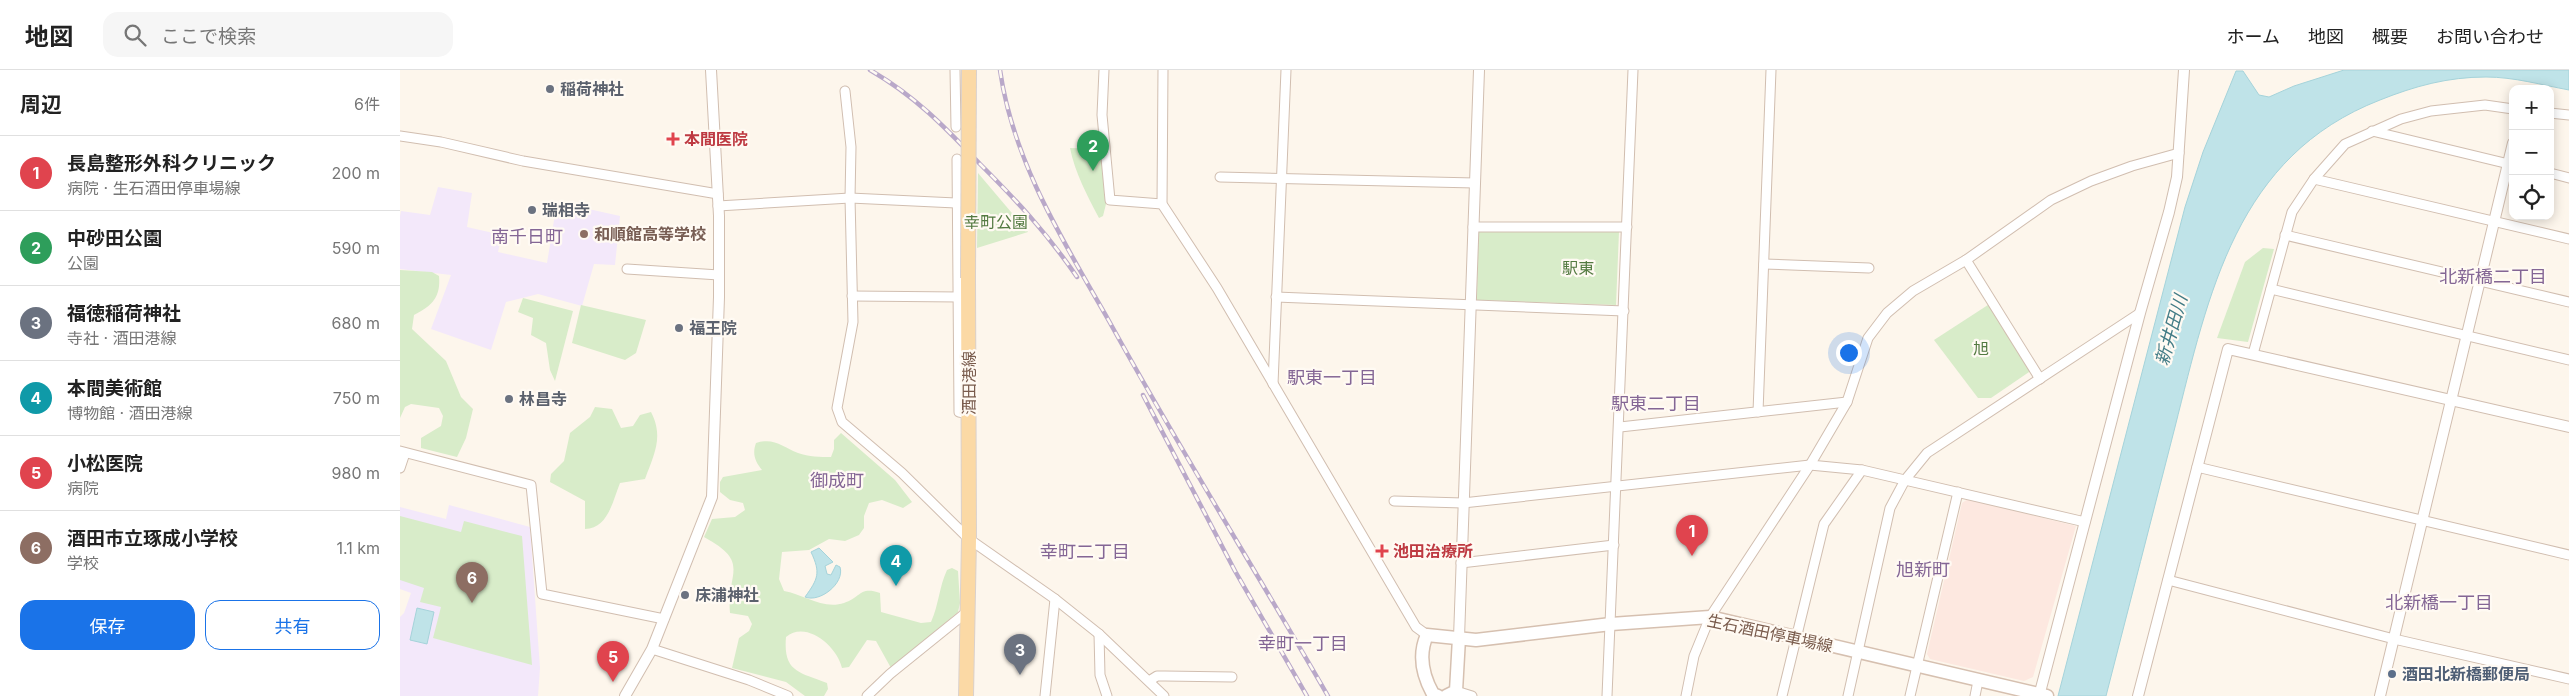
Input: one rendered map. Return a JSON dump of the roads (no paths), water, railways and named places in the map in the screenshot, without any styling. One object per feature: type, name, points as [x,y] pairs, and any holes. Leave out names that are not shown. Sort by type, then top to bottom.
[{"type":"main road","name":"酒田港線","points":[[966,696],[969,538],[969,70]]},
{"type":"main road","name":"生石酒田停車場線","points":[[1428,635],[1476,640],[1611,624],[1710,617],[2042,695]]},
{"type":"main road","points":[[1428,635],[1424,643],[1423,667],[1426,682],[1433,694],[1438,696]]},
{"type":"main road","points":[[1451,694],[1459,638]]},
{"type":"street","points":[[625,696],[652,648],[712,497],[719,275],[718,194],[711,70]]},
{"type":"street","points":[[954,70],[956,127]]},
{"type":"street","points":[[1104,70],[1102,115],[1110,200],[1162,204]]},
{"type":"street","points":[[1163,70],[1162,204],[1217,288],[1272,386],[1416,627],[1428,635]]},
{"type":"street","points":[[1272,386],[1286,70]]},
{"type":"street","points":[[1459,638],[1479,70]]},
{"type":"street","points":[[1607,696],[1620,427],[1633,70]]},
{"type":"street","points":[[1758,412],[1770,70]]},
{"type":"street","points":[[2042,695],[2085,522],[2140,313],[2169,212],[2179,153],[2184,70]]},
{"type":"street","points":[[845,91],[851,147],[850,198],[853,322],[837,408],[842,422],[902,473],[969,538],[1055,599],[1099,634],[1164,696]]},
{"type":"street","points":[[2253,354],[2292,212],[2314,179],[2345,144],[2401,119],[2431,110],[2485,105],[2509,108]]},
{"type":"street","points":[[2554,113],[2569,115]]},
{"type":"street","points":[[2372,131],[2509,164]]},
{"type":"street","points":[[400,136],[441,142],[523,162],[718,194]]},
{"type":"street","points":[[1686,696],[1694,656],[1710,617],[1810,465],[1847,402],[1868,338],[1887,313],[1914,291],[1966,260],[2051,200],[2091,180],[2179,153]]},
{"type":"street","points":[[957,159],[959,412],[969,414]]},
{"type":"street","points":[[2380,696],[2466,336],[2509,168]]},
{"type":"street","points":[[2554,174],[2569,178]]},
{"type":"street","points":[[1220,177],[1475,183]]},
{"type":"street","points":[[2314,179],[2494,223],[2569,239]]},
{"type":"street","points":[[718,206],[850,198],[956,203]]},
{"type":"street","points":[[1473,227],[1627,227]]},
{"type":"street","points":[[2285,235],[2569,302]]},
{"type":"street","points":[[1966,260],[2040,379]]},
{"type":"street","points":[[1764,264],[1869,268]]},
{"type":"street","points":[[627,269],[719,275]]},
{"type":"street","points":[[2270,289],[2569,360]]},
{"type":"street","points":[[852,296],[959,297]]},
{"type":"street","points":[[1276,297],[1624,311]]},
{"type":"street","points":[[1848,696],[1890,508],[1905,480],[1928,453],[2140,313]]},
{"type":"street","points":[[2138,696],[2228,348],[2569,427]]},
{"type":"street","points":[[1620,427],[1847,402]]},
{"type":"street","points":[[400,468],[402,452],[531,485],[542,594],[664,619]]},
{"type":"street","points":[[1394,501],[1464,503],[1810,465],[1862,470],[2085,522]]},
{"type":"street","points":[[2197,467],[2569,555]]},
{"type":"street","points":[[1782,696],[1824,524],[1862,470]]},
{"type":"street","points":[[1910,696],[1958,492]]},
{"type":"street","points":[[1461,563],[1614,545]]},
{"type":"street","points":[[2168,580],[2394,639],[2569,679]]},
{"type":"street","points":[[1045,696],[1055,599]]},
{"type":"street","points":[[867,696],[890,674],[968,611]]},
{"type":"street","points":[[1099,634],[1100,675],[1107,696]]},
{"type":"street","points":[[652,648],[749,680],[788,696]]},
{"type":"street","points":[[1149,681],[1157,676],[1232,677]]},
{"type":"street","points":[[1975,696],[1978,681]]},
{"type":"street","points":[[1451,694],[1472,696]]},
{"type":"water","name":"新井田川","points":[[2344,70],[2569,70],[2569,90],[2554,87],[2554,85],[2543,85],[2496,77],[2472,77],[2432,83],[2380,100],[2331,125],[2292,156],[2261,193],[2236,234],[2217,279],[2201,327],[2106,696],[2058,696],[2185,207],[2203,152],[2236,71],[2243,71],[2259,95],[2269,97],[2294,86]]},
{"type":"water","points":[[819,548],[833,562],[825,566],[827,574],[831,575],[836,565],[840,567],[841,573],[835,585],[824,594],[818,597],[805,597],[817,576],[816,565],[811,552]]},
{"type":"water","points":[[417,608],[434,612],[427,644],[410,640]]},
{"type":"railway","points":[[870,70],[915,101],[954,137],[1031,218],[1077,277]]},
{"type":"railway","points":[[1000,70],[1016,137],[1028,169],[1058,231],[1163,416],[1328,696]]},
{"type":"railway","points":[[1143,395],[1235,571],[1307,696]]},
{"type":"place","name":"稲荷神社","points":[[550,89]]},
{"type":"place","name":"本間医院","points":[[673,139]]},
{"type":"place","name":"中砂田公園","points":[[1093,171]]},
{"type":"place","name":"瑞相寺","points":[[532,210]]},
{"type":"place","name":"和順館高等学校","points":[[584,234]]},
{"type":"place","name":"福王院","points":[[679,328]]},
{"type":"place","name":"林昌寺","points":[[509,399]]},
{"type":"place","name":"池田治療所","points":[[1382,551]]},
{"type":"place","name":"長島整形外科クリニック","points":[[1692,556]]},
{"type":"place","name":"本間美術館","points":[[896,586]]},
{"type":"place","name":"床浦神社","points":[[685,595]]},
{"type":"place","name":"酒田市立琢成小学校","points":[[472,603]]},
{"type":"place","name":"酒田北新橋郵便局","points":[[2392,674]]},
{"type":"place","name":"福徳稲荷神社","points":[[1020,675]]},
{"type":"place","name":"小松医院","points":[[613,682]]},
{"type":"district","name":"南千日町","points":[[527,236]]},
{"type":"district","name":"北新橋二丁目","points":[[2493,276]]},
{"type":"district","name":"駅東一丁目","points":[[1332,377]]},
{"type":"district","name":"駅東二丁目","points":[[1656,403]]},
{"type":"district","name":"御成町","points":[[837,480]]},
{"type":"district","name":"幸町二丁目","points":[[1085,551]]},
{"type":"district","name":"旭新町","points":[[1923,569]]},
{"type":"district","name":"北新橋一丁目","points":[[2439,602]]},
{"type":"district","name":"幸町一丁目","points":[[1303,643]]},
{"type":"park label","name":"幸町公園","points":[[996,222]]},
{"type":"park label","name":"駅東","points":[[1578,268]]},
{"type":"park label","name":"旭","points":[[1981,348]]}]
